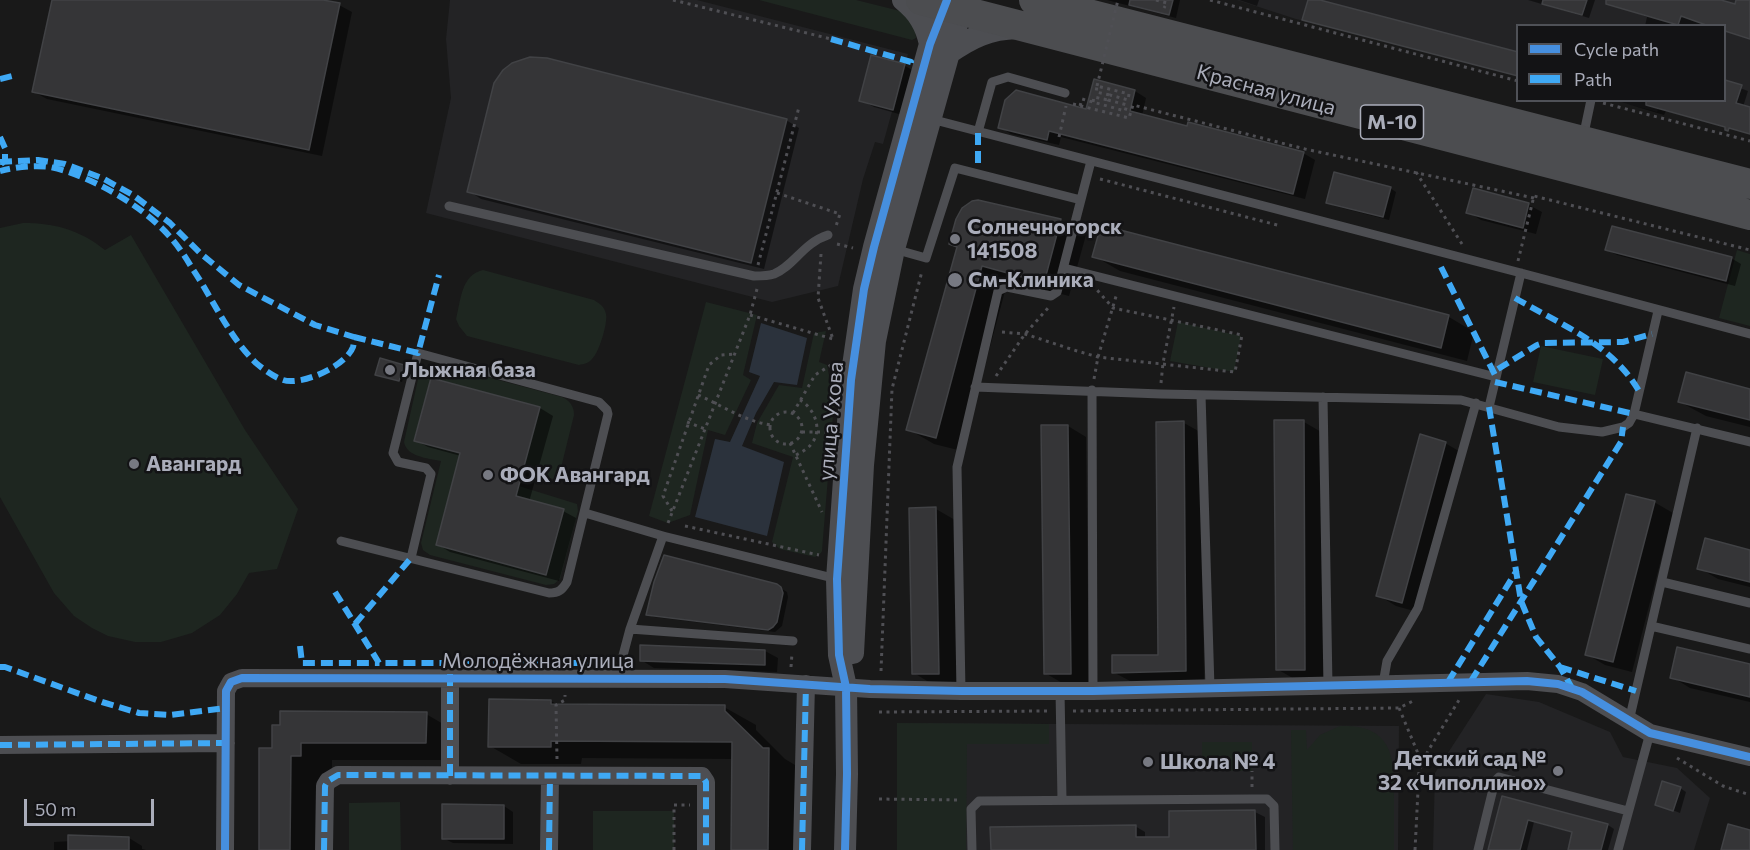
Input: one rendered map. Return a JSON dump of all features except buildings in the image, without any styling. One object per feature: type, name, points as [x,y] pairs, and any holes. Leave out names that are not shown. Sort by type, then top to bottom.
[{"type":"highway","name":"Красная улица","points":[[946,3],[1034,15],[1583,141],[1750,184]]},
{"type":"highway","name":"Красная улица","points":[[1034,15],[1750,215]]},
{"type":"street","points":[[903,0],[920,17],[940,49],[1034,15]]},
{"type":"street","name":"улица Ухова","points":[[846,687],[853,655],[870,379],[894,249],[929,119],[946,3]]},
{"type":"street","name":"улица Ухова","points":[[845,850],[848,774],[846,687],[839,655],[837,579],[851,380],[864,289],[940,49]]},
{"type":"street","name":"Молодёжная улица","points":[[226,743],[226,691],[231,682],[242,678],[725,679],[846,687],[961,691],[1093,691],[1527,681],[1558,684],[1582,692],[1649,737],[1750,757]]},
{"type":"street","points":[[450,678],[450,776]]},
{"type":"street","points":[[802,850],[806,684]]},
{"type":"street","points":[[0,745],[226,743],[225,850]]},
{"type":"street","points":[[324,850],[325,786],[338,775],[702,776],[706,779],[706,850]]},
{"type":"street","points":[[549,850],[550,776]]},
{"type":"lane","points":[[978,132],[992,82],[1008,77],[1065,93]]},
{"type":"lane","points":[[1583,141],[1592,102]]},
{"type":"lane","points":[[929,119],[1750,334]]},
{"type":"lane","points":[[961,691],[957,467],[975,387],[1000,289],[1007,287],[1051,296],[1057,292],[1091,162]]},
{"type":"lane","points":[[894,249],[926,258],[955,168],[1081,200]]},
{"type":"lane","points":[[449,206],[754,276],[772,274],[784,268],[807,245],[829,238]]},
{"type":"lane","points":[[1064,268],[1496,377]]},
{"type":"lane","points":[[1489,407],[1518,272]]},
{"type":"lane","points":[[975,387],[1161,394],[1461,400],[1559,428],[1602,432],[1623,427],[1629,423],[1634,414],[1658,311]]},
{"type":"lane","points":[[341,541],[549,593],[557,593],[567,582],[585,513],[608,414],[604,406],[599,402],[418,352],[393,453],[398,462],[426,468],[431,474],[411,558]]},
{"type":"lane","points":[[1092,390],[1093,691]]},
{"type":"lane","points":[[1201,395],[1210,688]]},
{"type":"lane","points":[[1323,397],[1328,686]]},
{"type":"lane","points":[[1383,684],[1387,661],[1418,608],[1476,403]]},
{"type":"lane","points":[[1634,414],[1750,442]]},
{"type":"lane","points":[[1629,722],[1697,428]]},
{"type":"lane","points":[[585,513],[663,536],[837,579]]},
{"type":"lane","points":[[621,663],[630,629],[663,536]]},
{"type":"lane","points":[[1662,582],[1750,603]]},
{"type":"lane","points":[[1652,626],[1750,649]]},
{"type":"lane","points":[[630,629],[793,641]]},
{"type":"lane","points":[[1060,691],[1062,800]]},
{"type":"lane","points":[[1618,850],[1649,737]]},
{"type":"lane","points":[[1478,850],[1495,781],[1499,777],[1628,811]]},
{"type":"lane","points":[[972,850],[971,809],[979,801],[1267,799],[1274,806],[1275,850]]},
{"type":"path","points":[[673,0],[831,39]]},
{"type":"path","points":[[1097,86],[1129,94],[1128,100],[1096,92],[1097,86],[1118,0]]},
{"type":"path","points":[[1156,0],[1167,3],[1165,8],[1156,6]]},
{"type":"path","points":[[1210,0],[1516,80]]},
{"type":"path","points":[[1108,100],[1110,95]]},
{"type":"path","points":[[1080,106],[1082,99],[1125,111],[1127,105],[1094,97],[1093,102]]},
{"type":"path","points":[[1600,102],[1750,141]]},
{"type":"path","points":[[1059,137],[1067,103],[1129,118],[1133,105],[1305,149],[1534,198],[1534,196],[1750,250]]},
{"type":"path","points":[[663,536],[758,291],[754,276],[799,107]]},
{"type":"path","points":[[1416,172],[1472,260]]},
{"type":"path","points":[[750,315],[833,339],[818,298],[829,238],[840,214],[777,194]]},
{"type":"path","points":[[1518,272],[1534,198]]},
{"type":"path","points":[[829,238],[853,248],[857,255]]},
{"type":"path","points":[[880,678],[892,389],[926,258]]},
{"type":"path","points":[[990,331],[1025,334],[1098,357],[1235,372],[1242,335],[1113,308],[1080,272]]},
{"type":"path","points":[[1097,364],[1120,282]]},
{"type":"path","points":[[1161,394],[1163,363],[1175,296]]},
{"type":"path","points":[[988,387],[1025,334],[1049,307]]},
{"type":"path","points":[[672,511],[663,496],[687,422],[709,365],[721,355],[735,354]]},
{"type":"path","points":[[793,413],[815,375],[831,365]]},
{"type":"path","points":[[698,395],[735,414],[758,423],[771,425]]},
{"type":"path","points":[[796,455],[812,443],[816,432],[814,414],[800,400]]},
{"type":"path","points":[[793,413],[801,423],[802,432],[790,443],[783,443],[774,438],[771,425],[779,414],[793,413]]},
{"type":"path","points":[[687,422],[705,429]]},
{"type":"path","points":[[802,432],[834,432]]},
{"type":"path","points":[[790,443],[822,513]]},
{"type":"path","points":[[679,525],[824,556]]},
{"type":"path","points":[[550,776],[557,767],[556,705],[564,700],[567,679]]},
{"type":"path","points":[[1415,850],[1417,800],[1422,764],[1441,728],[1471,681]]},
{"type":"path","points":[[879,712],[1399,708],[1416,699]]},
{"type":"path","points":[[1399,708],[1422,764]]},
{"type":"path","points":[[1649,737],[1723,786],[1750,795]]},
{"type":"path","points":[[879,799],[979,801]]},
{"type":"path","points":[[674,850],[674,805],[706,805]]},
{"type":"shaded area","points":[[450,0],[697,0],[908,54],[883,144],[875,142],[863,179],[838,286],[772,302],[426,213],[451,98],[446,39]]},
{"type":"shaded area","points":[[759,0],[856,0],[900,11],[911,23],[916,38],[912,40]]},
{"type":"shaded area","points":[[1237,0],[1750,0],[1750,134],[1659,108],[1657,112],[1620,102],[1726,102],[1726,24],[1516,24],[1516,76],[1296,19]]},
{"type":"shaded area","name":"Авангард","points":[[23,223],[46,224],[67,229],[86,237],[105,250],[131,235],[245,430],[298,509],[277,569],[249,573],[237,594],[220,615],[192,633],[161,642],[135,642],[108,636],[74,616],[54,593],[0,497],[0,228]]},
{"type":"shaded area","points":[[1737,250],[1750,254],[1750,326],[1719,318]]},
{"type":"shaded area","points":[[483,270],[594,300],[600,304],[605,311],[606,324],[595,356],[579,365],[467,336],[456,319],[461,296],[470,277]]},
{"type":"shaded area","points":[[706,302],[757,315],[743,375],[751,380],[725,435],[708,430],[690,515],[668,523],[649,516]]},
{"type":"shaded area","points":[[1178,322],[1241,336],[1234,372],[1170,361]]},
{"type":"shaded area","points":[[761,323],[807,338],[797,385],[774,382],[756,413],[742,446],[784,462],[767,536],[695,517],[715,439],[730,442],[760,376],[749,372]]},
{"type":"shaded area","points":[[826,331],[819,362],[827,365],[834,402],[822,551],[815,557],[780,549],[772,542],[793,457],[752,443],[757,423],[779,385],[802,388],[814,333]]},
{"type":"shaded area","points":[[1541,346],[1603,359],[1595,395],[1533,382]]},
{"type":"shaded area","points":[[433,365],[442,365],[562,397],[572,406],[574,415],[559,476],[553,479],[523,471],[540,407],[431,378],[414,440],[460,453],[436,545],[546,575],[516,496],[519,486],[577,504],[578,511],[560,579],[554,584],[546,585],[430,555],[423,550],[421,543],[441,461],[413,454],[404,442],[419,375],[424,369]]},
{"type":"shaded area","name":"Детский сад № 32 «Чиполлино»","points":[[1486,694],[1539,702],[1610,732],[1623,757],[1677,768],[1710,798],[1694,850],[1433,850],[1435,773]]},
{"type":"shaded area","name":"Школа № 4","points":[[897,723],[1399,726],[1398,850],[897,850]]},
{"type":"shaded area","points":[[897,723],[1049,724],[1049,744],[967,744],[966,850],[897,850]]},
{"type":"shaded area","points":[[1340,726],[1371,731],[1387,746],[1391,757],[1394,783],[1394,850],[1293,850],[1291,730],[1306,730],[1307,750],[1320,735]]},
{"type":"shaded area","points":[[1202,742],[1252,742],[1252,771],[1202,770]]},
{"type":"shaded area","points":[[400,802],[401,850],[349,850],[349,803]]},
{"type":"shaded area","points":[[593,811],[674,811],[674,850],[593,850]]},
{"type":"marked path","points":[[831,39],[911,62],[910,67]]},
{"type":"marked path","points":[[0,79],[16,75]]},
{"type":"marked path","points":[[978,132],[978,163]]},
{"type":"marked path","points":[[0,137],[5,148],[5,161],[1,164]]},
{"type":"marked path","points":[[0,162],[38,160],[65,164],[102,178],[133,195],[170,223],[200,253],[239,285],[315,325],[354,337],[353,347],[342,361],[323,373],[291,381],[276,377],[246,353],[229,330],[180,249],[147,215],[116,194],[66,171],[37,166],[0,171]]},
{"type":"marked path","points":[[1441,267],[1496,377]]},
{"type":"marked path","points":[[354,337],[418,353],[439,275]]},
{"type":"marked path","points":[[1515,298],[1600,348],[1628,374],[1639,391]]},
{"type":"marked path","points":[[1498,369],[1543,343],[1623,342],[1652,334]]},
{"type":"marked path","points":[[1495,382],[1634,414]]},
{"type":"marked path","points":[[1489,407],[1521,601],[1536,637],[1560,667],[1572,688]]},
{"type":"marked path","points":[[1471,681],[1621,442],[1623,427]]},
{"type":"marked path","points":[[355,624],[411,558]]},
{"type":"marked path","points":[[1448,682],[1517,570]]},
{"type":"marked path","points":[[335,592],[379,663],[621,663]]},
{"type":"marked path","points":[[300,646],[302,663],[379,663]]},
{"type":"marked path","points":[[0,667],[139,713],[170,715],[226,708]]},
{"type":"marked path","points":[[1560,667],[1636,691]]},
{"type":"marked path","points":[[450,674],[450,776]]},
{"type":"marked path","points":[[802,850],[806,684]]},
{"type":"marked path","points":[[0,745],[226,743]]},
{"type":"marked path","points":[[324,850],[325,786],[328,781],[338,775],[702,776],[706,782],[706,850]]},
{"type":"marked path","points":[[549,850],[550,776]]},
{"type":"cycle path","points":[[845,850],[846,687],[839,655],[837,579],[851,380],[864,289],[874,247],[930,44],[947,0]]},
{"type":"cycle path","points":[[225,850],[226,691],[231,682],[242,678],[725,679],[870,689],[961,691],[1093,691],[1527,681],[1558,684],[1582,692],[1650,733],[1750,757]]},
{"type":"place","name":"Солнечногорск 141508","points":[[955,239]]},
{"type":"place","name":"См-Клиника","points":[[955,280]]},
{"type":"place","name":"Лыжная база","points":[[390,370]]},
{"type":"place","name":"Авангард","points":[[134,464]]},
{"type":"place","name":"ФОК Авангард","points":[[488,475]]},
{"type":"place","name":"Школа № 4","points":[[1148,762]]},
{"type":"place","name":"Детский сад № 32 «Чиполлино»","points":[[1558,771]]}]
